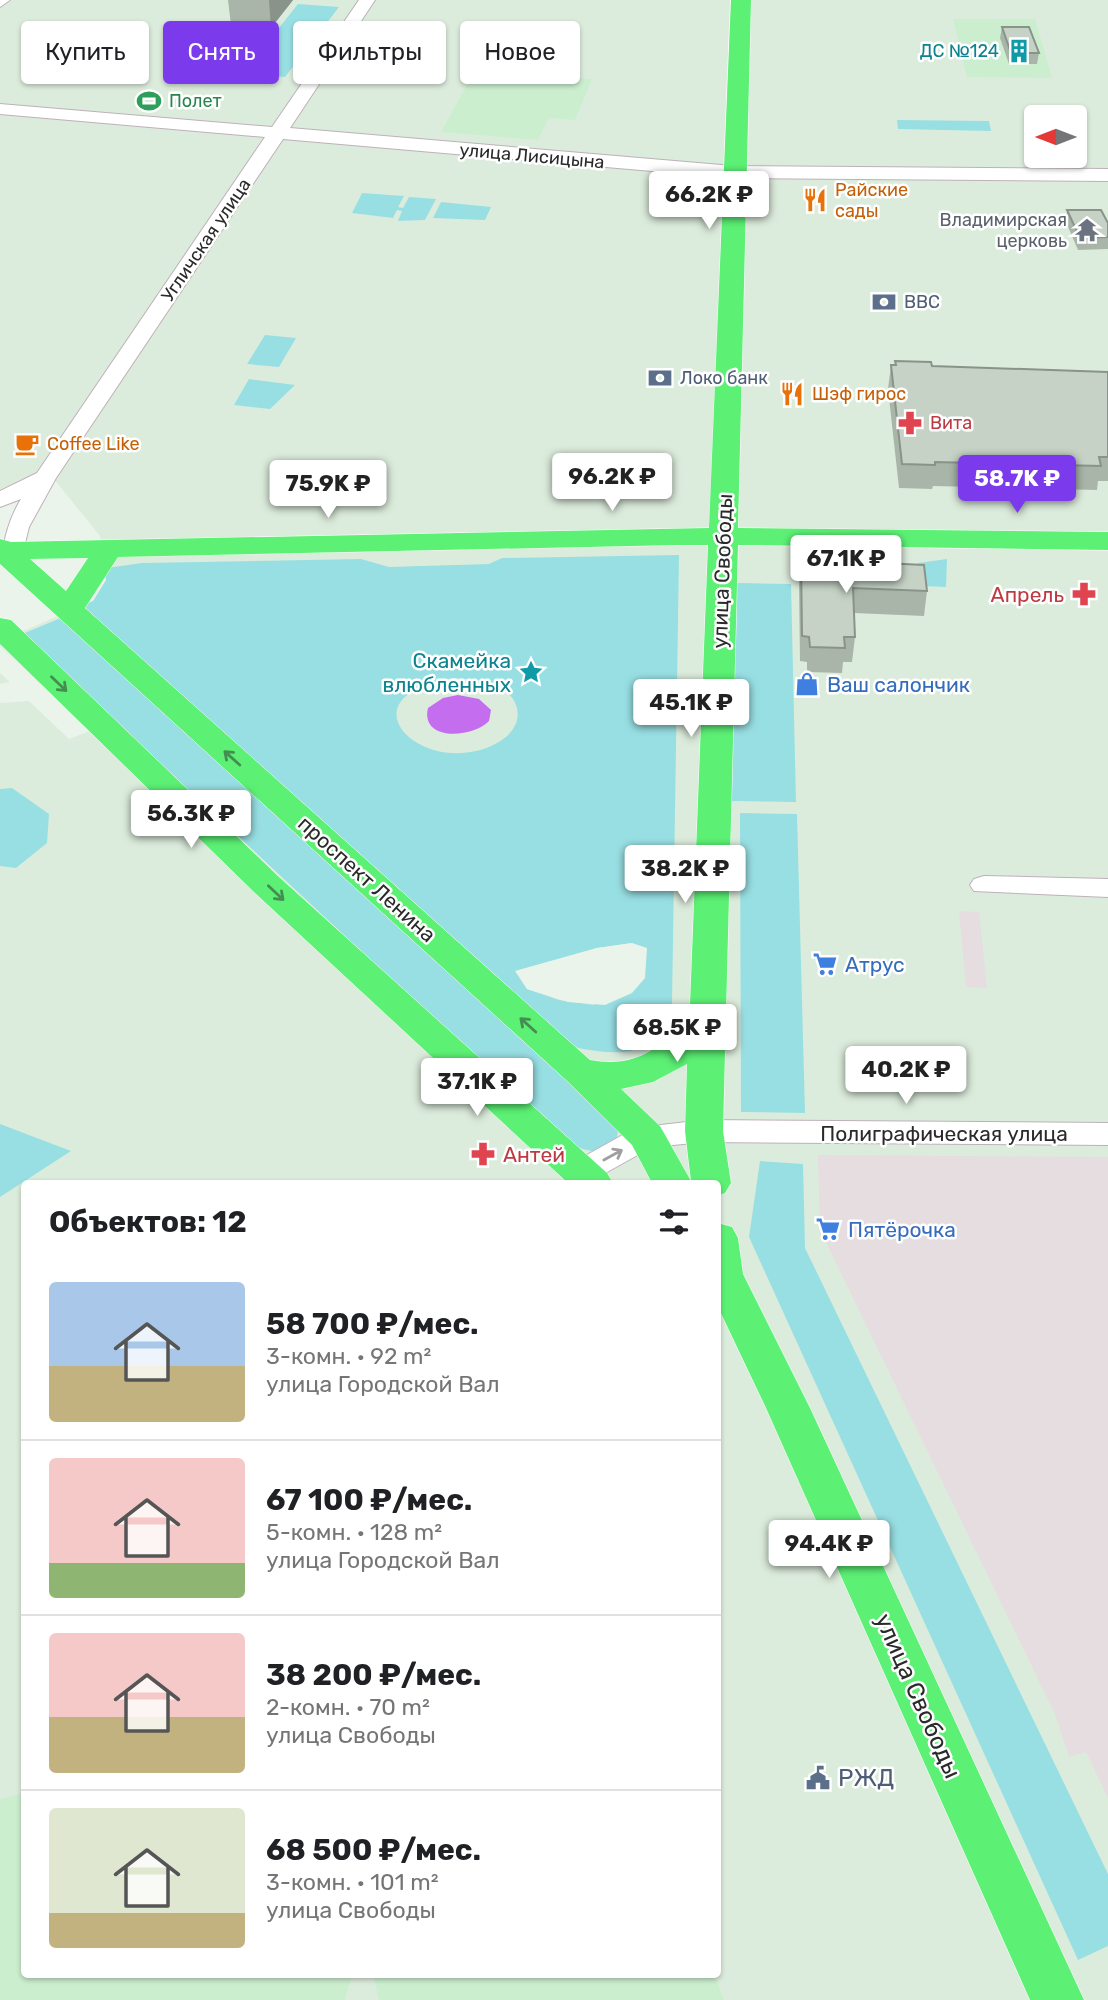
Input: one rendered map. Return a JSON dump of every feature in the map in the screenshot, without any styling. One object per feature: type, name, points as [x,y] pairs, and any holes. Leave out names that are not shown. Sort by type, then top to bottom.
[{"type":"main road","name":"улица Свободы","points":[[710,1180],[704,1131],[733,172],[741,0]]},
{"type":"main road","points":[[7,557],[156,549],[723,536],[1108,541]]},
{"type":"main road","points":[[7,557],[92,552]]},
{"type":"main road","points":[[68,610],[92,552]]},
{"type":"main road","name":"проспект Ленина","points":[[7,557],[579,1071],[646,1136],[670,1180]]},
{"type":"main road","points":[[3,633],[267,885],[586,1178]]},
{"type":"main road","points":[[579,1071],[596,1076],[630,1074],[665,1062],[684,1049],[698,1029],[709,999]]},
{"type":"main road","name":"улица Свободы","points":[[721,1266],[1057,2000]]},
{"type":"street","name":"Угличская улица","points":[[7,557],[45,478],[366,0]]},
{"type":"street","name":"улица Лисицына","points":[[0,108],[733,172],[1108,175]]},
{"type":"street","name":"Угличская улица","points":[[0,500],[45,478]]},
{"type":"street","points":[[984,885],[1108,888]]},
{"type":"street","name":"Полиграфическая улица","points":[[586,1178],[646,1136],[704,1131],[1108,1134]]},
{"type":"shaded area","points":[[298,4],[339,7],[328,21],[293,21],[293,67],[285,77],[279,76],[279,28]]},
{"type":"shaded area","points":[[953,19],[1035,19],[1052,78],[967,77]]},
{"type":"shaded area","points":[[580,78],[592,79],[575,120],[549,118],[538,140],[441,132],[467,84],[580,84]]},
{"type":"shaded area","points":[[897,120],[989,121],[991,131],[898,129]]},
{"type":"shaded area","points":[[362,193],[404,196],[398,207],[403,208],[409,197],[436,199],[425,220],[398,221],[402,211],[397,210],[393,218],[352,213]]},
{"type":"shaded area","points":[[441,202],[491,207],[485,220],[433,218]]},
{"type":"shaded area","points":[[265,335],[296,338],[279,367],[247,364]]},
{"type":"shaded area","points":[[249,379],[295,385],[270,409],[234,405]]},
{"type":"shaded area","points":[[49,473],[100,536],[106,580],[93,601],[0,641],[0,493]]},
{"type":"shaded area","points":[[679,555],[672,1003],[658,1034],[648,1044],[636,1049],[607,1052],[574,1047],[88,612],[83,600],[107,568],[142,563],[361,559],[389,567],[489,564],[502,558]],"holes":[[[453,678],[490,683],[509,695],[515,702],[517,719],[507,736],[497,743],[470,752],[444,752],[421,745],[404,733],[397,718],[401,702],[418,688]],[[632,943],[594,1005],[559,1000],[527,989],[516,971],[597,948]]]},
{"type":"shaded area","points":[[947,559],[946,587],[921,586],[918,563]]},
{"type":"shaded area","points":[[737,583],[791,584],[796,802],[731,801]]},
{"type":"shaded area","points":[[61,618],[614,1123],[618,1131],[616,1142],[595,1152],[571,1146],[561,1138],[22,634]]},
{"type":"shaded area","points":[[0,646],[90,731],[69,739],[29,701],[0,703],[0,684],[10,682],[0,673]]},
{"type":"shaded area","points":[[458,695],[479,699],[491,710],[489,721],[472,731],[461,733],[449,734],[432,727],[428,719],[428,708],[443,698]]},
{"type":"shaded area","points":[[12,788],[49,814],[47,843],[16,868],[0,866],[0,789]]},
{"type":"shaded area","points":[[740,813],[797,814],[805,1113],[741,1112]]},
{"type":"shaded area","points":[[959,911],[979,912],[987,988],[966,987]]},
{"type":"shaded area","points":[[632,943],[647,948],[645,978],[632,993],[605,1005],[568,1002],[527,989],[515,971],[597,948]]},
{"type":"shaded area","points":[[0,1124],[71,1151],[26,1180],[21,1180],[21,1183],[0,1197]]},
{"type":"shaded area","points":[[818,1155],[1108,1157],[1108,1798],[1086,1752],[1069,1757],[1054,1712],[820,1230]]},
{"type":"shaded area","points":[[760,1161],[803,1164],[805,1248],[1108,1874],[1108,1946],[1078,1960],[749,1237]]},
{"type":"shaded area","points":[[21,1794],[21,1978],[351,1978],[345,2000],[0,2000],[0,1799]]},
{"type":"shaded area","points":[[374,1978],[716,1978],[724,2000],[379,2000]]},
{"type":"building","points":[[1002,27],[1029,27],[1039,53],[1011,53]]},
{"type":"building","points":[[1067,210],[1101,210],[1108,223],[1108,237],[1080,238]]},
{"type":"building","points":[[895,361],[931,362],[932,366],[1108,372],[1108,457],[1099,457],[1101,466],[935,462],[935,465],[902,464],[891,365],[896,365]]},
{"type":"building","points":[[801,559],[924,565],[927,591],[853,588],[855,637],[844,637],[845,648],[810,647],[809,637],[802,636]]},
{"type":"place","name":"ДС №124","points":[[1019,51]]},
{"type":"place","name":"Полет","points":[[149,101]]},
{"type":"place","name":"Райские сады","points":[[815,200]]},
{"type":"place","name":"Владимирская церковь","points":[[1087,230]]},
{"type":"place","name":"ВВС","points":[[884,302]]},
{"type":"place","name":"Локо банк","points":[[660,378]]},
{"type":"place","name":"Шэф гирос","points":[[792,394]]},
{"type":"place","name":"Вита","points":[[910,423]]},
{"type":"place","name":"Coffee Like","points":[[27,444]]},
{"type":"place","name":"Апрель","points":[[1084,594]]},
{"type":"place","name":"Скамейка влюбленных","points":[[531,672]]},
{"type":"place","name":"Ваш салончик","points":[[807,684]]},
{"type":"place","name":"Атрус","points":[[825,964]]},
{"type":"place","name":"Антей","points":[[483,1154]]},
{"type":"place","name":"Пятёрочка","points":[[828,1229]]},
{"type":"place","name":"РЖД","points":[[818,1778]]}]
